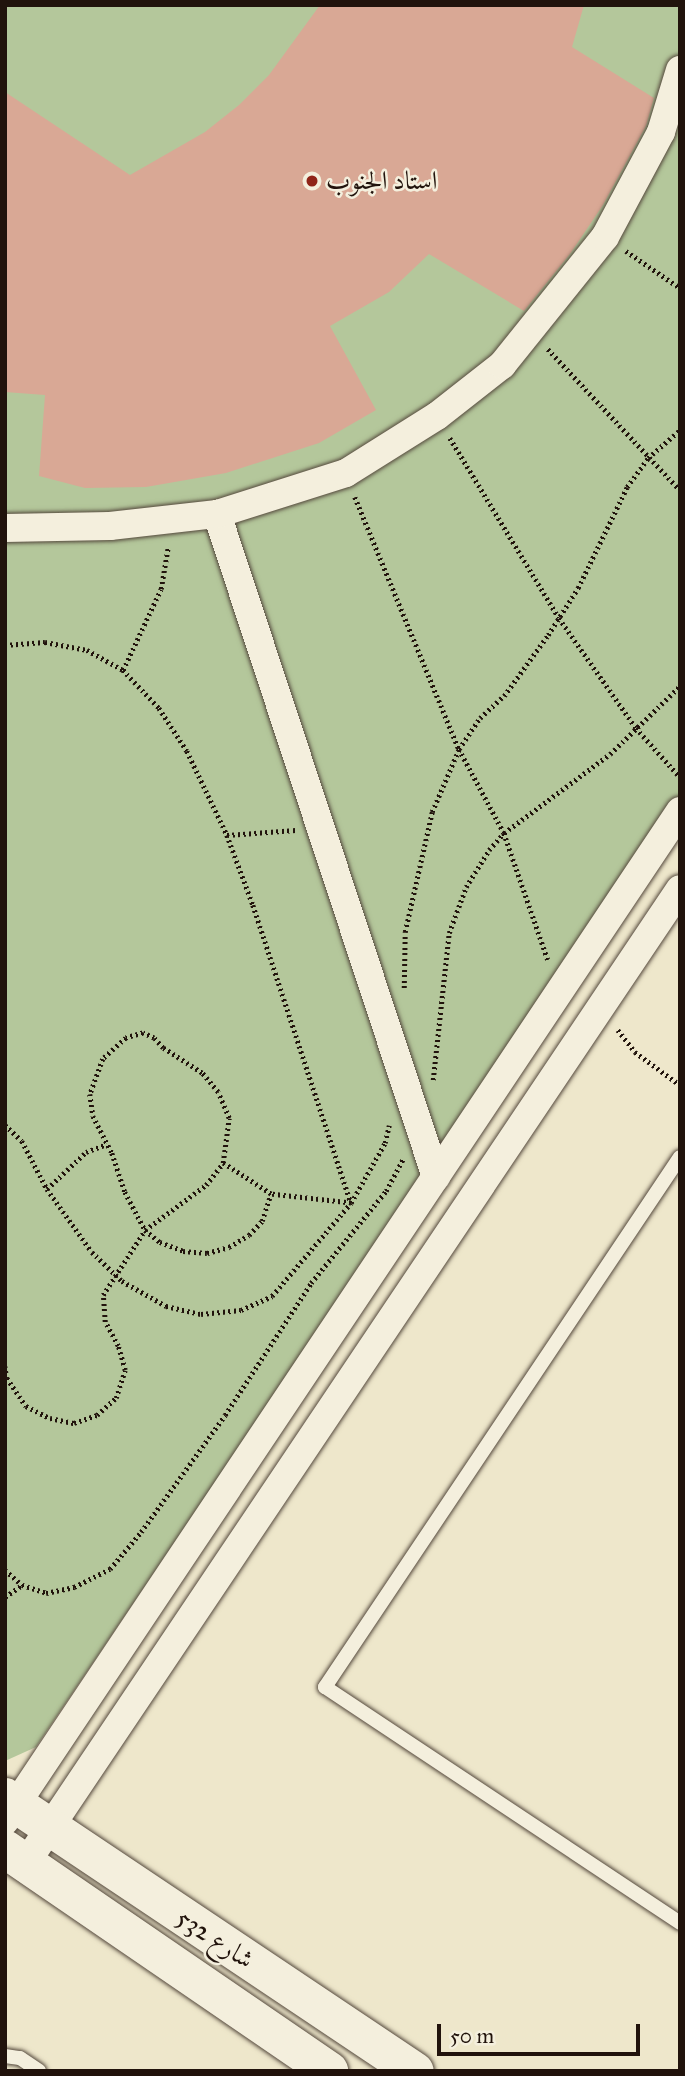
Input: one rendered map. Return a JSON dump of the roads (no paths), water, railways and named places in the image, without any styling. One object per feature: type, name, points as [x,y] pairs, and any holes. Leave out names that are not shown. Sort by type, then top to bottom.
[{"type":"street","points":[[5,528],[110,526],[217,514],[346,473],[437,416],[502,365],[605,237],[661,132],[680,70]]},
{"type":"street","points":[[217,514],[436,1177]]},
{"type":"street","points":[[9,1808],[680,811]]},
{"type":"street","points":[[15,1856],[48,1827],[680,890]]},
{"type":"street","name":"شارع 532","points":[[9,1808],[48,1827],[318,2048]]},
{"type":"street","name":"شارع 532","points":[[15,1856],[318,2048],[415,2071]]},
{"type":"lane","points":[[680,1157],[325,1687],[680,1923]]},
{"type":"lane","points":[[5,2056],[20,2058],[39,2071]]},
{"type":"place","name":"استاد الجنوب","points":[[312,181]]}]
